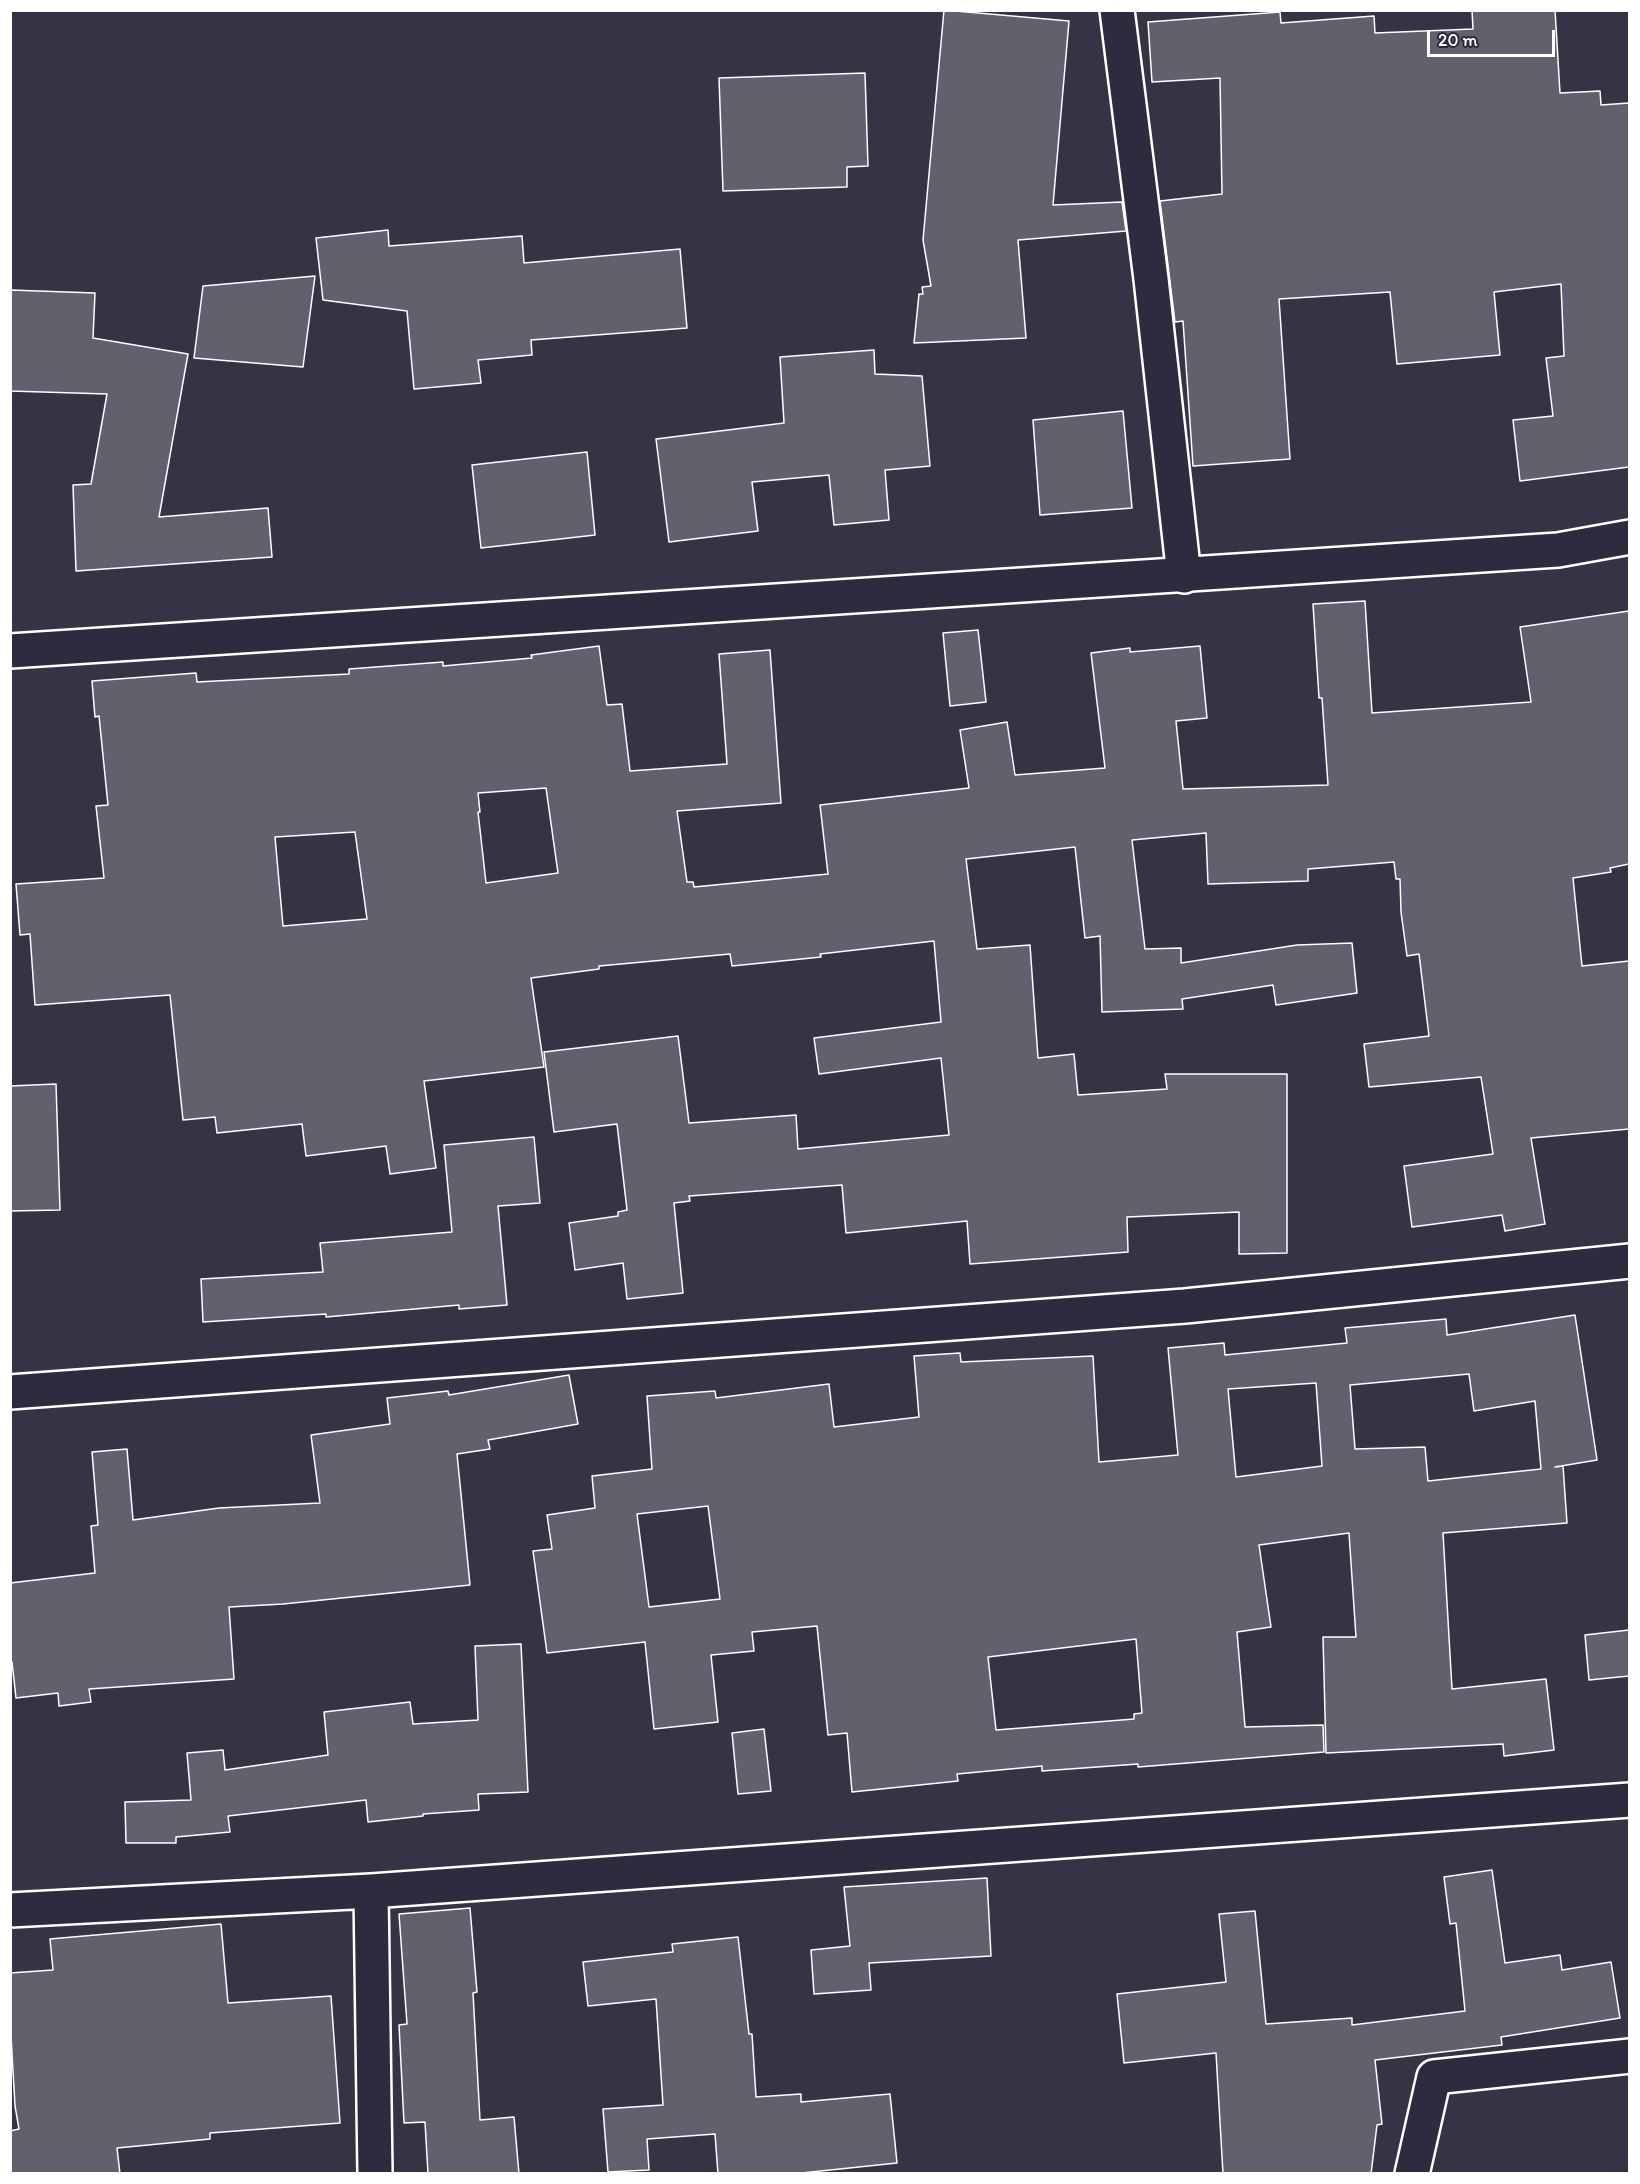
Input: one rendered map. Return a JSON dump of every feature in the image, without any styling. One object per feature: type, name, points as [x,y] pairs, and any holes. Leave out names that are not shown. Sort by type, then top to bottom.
[{"type":"street","points":[[1117,10],[1151,279],[1184,576]]},
{"type":"street","points":[[10,651],[1558,550],[1629,537]]},
{"type":"street","points":[[10,1392],[1185,1306],[1629,1261]]},
{"type":"street","points":[[10,1910],[371,1891],[1629,1800]]},
{"type":"street","points":[[371,1891],[375,2174]]},
{"type":"street","points":[[1412,2174],[1434,2077],[1629,2056]]},
{"type":"building","points":[[944,10],[1069,21],[1053,205],[1122,202],[1126,231],[1018,240],[1026,338],[914,343],[919,294],[923,294],[922,287],[931,286],[923,240]]},
{"type":"building","points":[[1472,10],[1555,10],[1560,93],[1600,91],[1601,105],[1629,103],[1629,467],[1520,481],[1513,420],[1553,416],[1546,358],[1564,356],[1561,284],[1494,292],[1500,355],[1397,364],[1390,292],[1279,299],[1290,459],[1193,466],[1183,321],[1175,322],[1160,201],[1222,194],[1220,78],[1152,82],[1148,22],[1280,12],[1281,23],[1374,16],[1375,33],[1473,29]]},
{"type":"building","points":[[865,73],[868,166],[847,167],[847,187],[723,191],[719,78]]},
{"type":"building","points":[[388,230],[389,246],[522,236],[524,263],[680,249],[687,328],[531,340],[532,355],[478,360],[481,383],[414,389],[407,311],[323,300],[316,238]]},
{"type":"building","points":[[315,276],[303,367],[194,358],[203,286]]},
{"type":"building","points":[[10,290],[95,293],[93,338],[188,354],[159,517],[268,508],[272,557],[76,571],[73,485],[91,484],[107,394],[10,391]]},
{"type":"building","points":[[874,350],[875,374],[922,376],[930,466],[885,470],[889,520],[834,525],[829,475],[752,482],[758,531],[669,542],[656,439],[784,423],[780,357]]},
{"type":"building","points":[[1123,411],[1132,508],[1040,515],[1033,420]]},
{"type":"building","points":[[587,452],[595,535],[481,548],[472,465]]},
{"type":"building","points":[[1365,601],[1372,713],[1531,702],[1520,627],[1629,611],[1629,864],[1610,868],[1611,872],[1573,878],[1582,966],[1629,961],[1629,1129],[1531,1138],[1545,1224],[1505,1231],[1502,1215],[1412,1227],[1404,1166],[1493,1154],[1481,1077],[1369,1087],[1364,1044],[1429,1036],[1419,954],[1407,956],[1401,912],[1400,879],[1396,879],[1394,862],[1308,869],[1308,881],[1208,884],[1206,833],[1132,840],[1145,949],[1181,948],[1181,963],[1297,945],[1352,943],[1357,993],[1276,1005],[1273,985],[1182,999],[1183,1009],[1102,1012],[1100,936],[1085,938],[1075,847],[966,859],[977,949],[1030,945],[1038,1058],[1074,1054],[1078,1095],[1167,1089],[1165,1074],[1287,1074],[1287,1253],[1239,1254],[1239,1212],[1127,1217],[1128,1252],[970,1264],[967,1221],[846,1233],[842,1185],[689,1196],[690,1201],[674,1203],[683,1293],[627,1299],[623,1263],[575,1270],[569,1223],[618,1216],[618,1212],[627,1210],[617,1124],[554,1132],[544,1052],[678,1036],[689,1123],[796,1115],[798,1149],[949,1135],[941,1058],[819,1074],[814,1038],[941,1022],[934,941],[820,954],[821,957],[732,966],[730,954],[599,966],[599,969],[531,978],[544,1067],[424,1081],[436,1168],[390,1174],[386,1146],[306,1156],[302,1124],[217,1133],[215,1117],[183,1120],[170,995],[35,1005],[30,934],[20,935],[16,884],[104,878],[96,806],[108,805],[99,716],[95,717],[92,681],[196,673],[197,682],[349,674],[349,669],[443,662],[443,666],[532,658],[531,655],[599,646],[607,705],[622,704],[630,771],[727,764],[719,654],[770,650],[781,803],[677,811],[687,882],[693,882],[694,887],[828,874],[820,805],[969,788],[960,730],[1007,722],[1015,775],[1105,768],[1091,653],[1130,648],[1130,652],[1200,646],[1207,718],[1176,721],[1183,789],[1328,785],[1313,604]],"holes":[[[546,788],[558,873],[486,883],[478,793]],[[355,832],[367,919],[283,926],[275,837]]]},
{"type":"building","points":[[978,630],[986,702],[950,706],[943,633]]},
{"type":"building","points":[[56,1084],[60,1210],[10,1211],[10,1086]]},
{"type":"building","points":[[534,1137],[540,1203],[498,1206],[507,1305],[459,1309],[459,1305],[326,1317],[326,1314],[203,1322],[201,1279],[323,1272],[320,1243],[452,1232],[444,1145]]},
{"type":"building","points":[[1575,1315],[1597,1460],[1555,1467],[1563,1466],[1567,1523],[1443,1533],[1452,1689],[1546,1679],[1554,1750],[1504,1756],[1503,1744],[1326,1753],[1323,1637],[1356,1637],[1349,1533],[1259,1545],[1271,1627],[1237,1632],[1245,1727],[1323,1725],[1324,1752],[1138,1767],[1138,1764],[1042,1771],[1042,1766],[957,1774],[958,1781],[852,1792],[847,1733],[828,1735],[817,1626],[752,1632],[754,1651],[711,1655],[718,1722],[654,1729],[645,1642],[547,1653],[533,1551],[552,1549],[547,1515],[595,1508],[592,1476],[652,1469],[647,1396],[715,1391],[716,1398],[829,1384],[834,1427],[919,1417],[914,1356],[960,1353],[961,1362],[1093,1356],[1099,1462],[1178,1455],[1168,1348],[1224,1343],[1225,1355],[1347,1343],[1345,1328],[1446,1319],[1447,1335]],"holes":[[[1469,1374],[1474,1411],[1535,1401],[1541,1469],[1428,1481],[1425,1447],[1355,1449],[1350,1385]],[[1316,1383],[1322,1466],[1236,1477],[1228,1389]],[[708,1506],[720,1599],[649,1607],[637,1514]],[[1136,1639],[1142,1713],[1134,1714],[1134,1719],[996,1730],[988,1657]]]},
{"type":"building","points":[[569,1375],[578,1424],[488,1440],[490,1449],[457,1454],[470,1585],[283,1604],[229,1607],[234,1679],[89,1689],[91,1702],[59,1706],[58,1693],[16,1698],[12,1662],[10,1662],[10,1583],[95,1573],[91,1526],[98,1525],[92,1452],[127,1449],[133,1520],[219,1508],[320,1503],[311,1435],[390,1424],[387,1398],[448,1391],[449,1395]]},
{"type":"building","points":[[1629,1630],[1629,1676],[1589,1680],[1585,1635]]},
{"type":"building","points":[[521,1644],[528,1792],[478,1794],[479,1810],[423,1814],[423,1816],[368,1822],[366,1800],[228,1816],[230,1832],[176,1837],[176,1843],[126,1843],[125,1802],[191,1800],[187,1753],[223,1750],[225,1770],[328,1755],[324,1712],[410,1702],[413,1724],[478,1720],[475,1646]]},
{"type":"building","points":[[764,1729],[771,1791],[738,1794],[732,1733]]},
{"type":"building","points":[[1492,1870],[1505,1963],[1560,1955],[1562,1970],[1611,1962],[1620,2018],[1501,2037],[1502,2045],[1375,2060],[1382,2124],[1377,2125],[1371,2174],[1223,2174],[1216,2053],[1124,2063],[1117,1994],[1226,1982],[1219,1914],[1255,1911],[1266,2024],[1352,2018],[1352,2025],[1465,2011],[1456,1923],[1450,1924],[1444,1877]]},
{"type":"building","points":[[987,1878],[991,1956],[869,1963],[871,1990],[814,1994],[811,1950],[850,1946],[844,1887]]},
{"type":"building","points":[[470,1908],[477,1992],[473,1993],[480,2120],[514,2117],[519,2174],[428,2174],[425,2122],[404,2123],[399,2025],[407,2024],[399,1914]]},
{"type":"building","points":[[221,1924],[228,2003],[331,1996],[340,2123],[210,2133],[210,2139],[117,2148],[120,2174],[10,2174],[10,2131],[19,2129],[15,2106],[10,1973],[53,1970],[50,1939]]},
{"type":"building","points":[[738,1937],[749,2034],[752,2034],[756,2097],[801,2094],[801,2102],[890,2094],[897,2163],[792,2174],[718,2174],[715,2134],[647,2139],[649,2170],[608,2172],[603,2109],[663,2105],[656,1999],[588,2006],[583,1962],[673,1952],[672,1944]]}]
